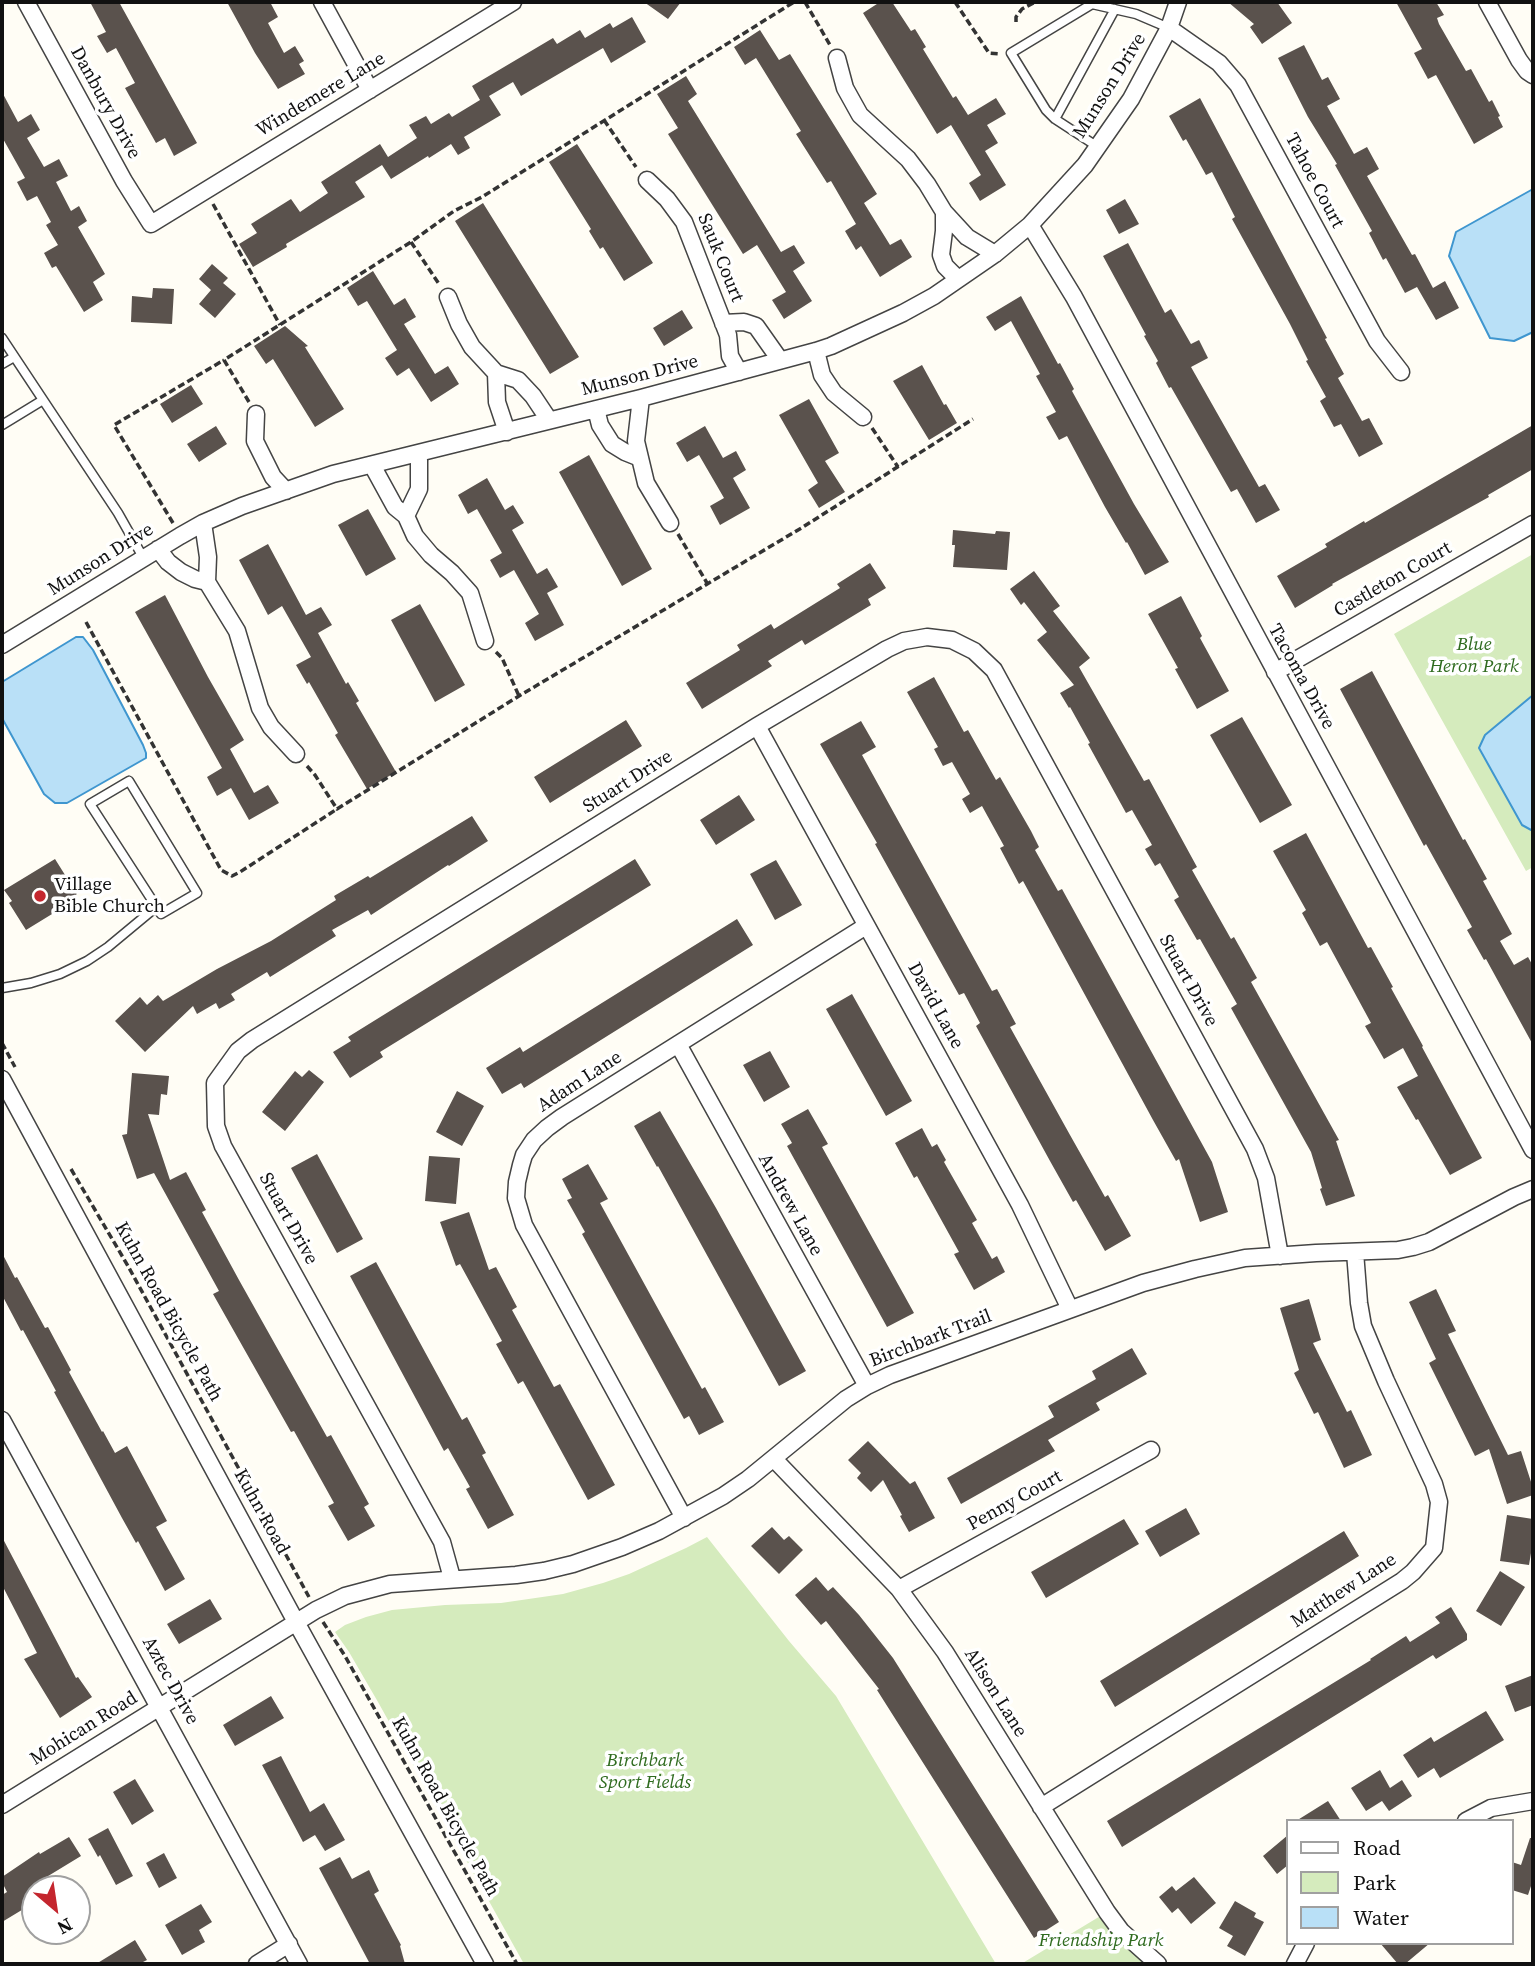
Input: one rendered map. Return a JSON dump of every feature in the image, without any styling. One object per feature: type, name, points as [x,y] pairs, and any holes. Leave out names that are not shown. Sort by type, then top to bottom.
[{"type":"street","name":"Danbury Drive","points":[[26,2],[150,224]]},
{"type":"street","points":[[321,2],[370,90]]},
{"type":"street","name":"Windemere Lane","points":[[150,224],[513,2]]},
{"type":"street","name":"Munson Drive","points":[[2,645],[180,536],[242,506],[332,474],[641,398],[816,351],[903,313],[934,296],[995,254],[1030,225],[1064,189],[1132,99],[1169,28],[1178,2]]},
{"type":"street","points":[[1487,2],[1519,60],[1533,75]]},
{"type":"street","name":"Tahoe Court","points":[[1169,28],[1219,63],[1238,85],[1377,341],[1401,372]]},
{"type":"street","points":[[837,58],[845,88],[860,115],[908,159],[944,212],[967,237],[995,254]]},
{"type":"street","name":"Sauk Court","points":[[647,180],[667,199],[684,222],[728,335],[730,356],[739,372]]},
{"type":"street","points":[[944,212],[941,255],[945,266],[958,279]]},
{"type":"street","name":"Tacoma Drive","points":[[1030,225],[1074,297],[1533,1150]]},
{"type":"street","points":[[448,297],[472,347],[496,373],[518,380],[549,420]]},
{"type":"street","name":"Sauk Court","points":[[723,323],[744,322],[756,326],[780,360]]},
{"type":"street","points":[[816,351],[822,375],[834,393],[863,417]]},
{"type":"street","points":[[496,373],[497,402],[507,432]]},
{"type":"street","points":[[641,398],[636,441],[646,483],[670,523]]},
{"type":"street","points":[[596,409],[600,425],[612,444],[640,458]]},
{"type":"street","points":[[256,414],[255,441],[273,477],[286,491]]},
{"type":"street","points":[[406,516],[419,489],[419,453]]},
{"type":"street","points":[[372,465],[395,507],[406,516],[415,536],[470,593],[485,641]]},
{"type":"street","points":[[203,523],[208,557],[207,582],[237,631],[260,708],[271,727],[296,754]]},
{"type":"street","name":"Castleton Court","points":[[1275,672],[1533,524]]},
{"type":"street","points":[[151,554],[181,572],[207,582]]},
{"type":"street","name":"Stuart Drive","points":[[452,1578],[442,1542],[223,1146],[216,1126],[215,1083],[238,1051],[252,1040],[757,726],[904,641],[928,637],[952,640],[986,660],[999,678],[1255,1149],[1266,1178],[1280,1256]]},
{"type":"street","name":"David Lane","points":[[757,726],[1020,1205],[1070,1309]]},
{"type":"street","name":"Adam Lane","points":[[684,1518],[524,1225],[516,1198],[524,1155],[534,1140],[547,1128],[866,926]]},
{"type":"street","name":"Andrew Lane","points":[[678,1044],[867,1386]]},
{"type":"street","name":"Kuhn Road","points":[[2,1079],[485,1964]]},
{"type":"street","name":"Birchbark Trail","points":[[296,1622],[331,1602],[363,1590],[390,1584],[544,1572],[622,1548],[684,1518],[731,1490],[774,1459],[846,1399],[867,1386],[890,1375],[1143,1283],[1245,1258],[1398,1250],[1429,1242],[1514,1196],[1533,1189]]},
{"type":"street","name":"Matthew Lane","points":[[1041,1807],[1402,1581],[1434,1548],[1439,1502],[1434,1483],[1363,1326],[1356,1252]]},
{"type":"street","name":"Aztec Drive","points":[[2,1420],[299,1964]]},
{"type":"street","name":"Penny Court","points":[[899,1589],[1151,1450]]},
{"type":"street","name":"Alison Lane","points":[[774,1459],[899,1589],[945,1652],[1121,1931],[1158,1964]]},
{"type":"street","name":"Mohican Road","points":[[2,1805],[296,1622]]},
{"type":"street","points":[[1470,1819],[1491,1808],[1533,1801]]},
{"type":"street","points":[[257,1964],[289,1944]]},
{"type":"street","points":[[1295,1964],[1305,1945]]},
{"type":"lane","points":[[1098,147],[1055,119],[1046,110],[1011,52],[1092,4],[1136,14],[1169,28]]},
{"type":"lane","points":[[1055,119],[1115,9]]},
{"type":"lane","points":[[2,338],[118,513],[130,537],[151,554]]},
{"type":"lane","points":[[2,364],[14,357]]},
{"type":"lane","points":[[2,425],[43,400]]},
{"type":"lane","points":[[129,781],[197,893],[161,914],[156,908],[90,804],[129,781]]},
{"type":"lane","points":[[2,988],[60,974],[87,961],[156,908]]},
{"type":"path","points":[[180,536],[114,425],[224,360],[411,242],[454,211],[482,197],[794,2]]},
{"type":"path","points":[[805,2],[837,58]]},
{"type":"path","points":[[955,2],[989,53],[1001,54]]},
{"type":"path","points":[[1016,22],[1022,9],[1035,2]]},
{"type":"path","points":[[604,120],[647,180]]},
{"type":"path","points":[[206,190],[280,325]]},
{"type":"path","points":[[411,242],[448,297]]},
{"type":"path","points":[[224,360],[256,414]]},
{"type":"path","points":[[863,417],[898,467]]},
{"type":"path","points":[[86,622],[221,870],[232,876],[519,696],[803,527],[973,419]]},
{"type":"path","points":[[670,523],[707,583]]},
{"type":"path","points":[[485,641],[502,658],[519,696]]},
{"type":"path","points":[[296,754],[315,775],[337,809]]},
{"type":"path","points":[[2,1043],[15,1067]]},
{"type":"path","name":"Kuhn Road Bicycle Path","points":[[67,1161],[128,1266],[308,1595]]},
{"type":"path","name":"Kuhn Road Bicycle Path","points":[[326,1628],[345,1656],[516,1964]]},
{"type":"green space","name":"Blue Heron Park","points":[[1533,554],[1533,867],[1526,871],[1394,634]]},
{"type":"green space","name":"Birchbark Sport Fields","points":[[707,1537],[836,1696],[996,1964],[524,1964],[378,1702],[335,1632],[345,1625],[392,1610],[501,1603],[563,1594],[629,1574]]},
{"type":"green space","name":"Friendship Park","points":[[1107,1912],[1158,1964],[1021,1964]]},
{"type":"water","points":[[1533,189],[1533,332],[1514,341],[1490,338],[1449,256],[1456,232]]},
{"type":"water","points":[[76,637],[83,637],[93,650],[143,745],[146,758],[67,803],[55,803],[44,794],[2,718],[2,682]]},
{"type":"water","points":[[1533,695],[1533,831],[1522,825],[1479,748],[1485,735]]},
{"type":"building","points":[[90,2],[119,2],[197,143],[174,156],[165,138],[156,143],[125,88],[135,83],[116,48],[107,53],[97,36],[106,32]]},
{"type":"building","points":[[227,2],[270,2],[278,17],[268,23],[284,53],[295,46],[304,61],[299,64],[305,74],[278,89]]},
{"type":"building","points":[[644,2],[681,2],[668,19]]},
{"type":"building","points":[[880,2],[892,2],[911,31],[915,29],[926,47],[923,49],[953,98],[956,96],[968,115],[996,98],[1006,114],[987,125],[998,143],[985,151],[1006,185],[980,201],[969,183],[981,175],[951,125],[937,134],[863,13]]},
{"type":"building","points":[[1228,2],[1277,2],[1292,23],[1262,44],[1250,27],[1254,24]]},
{"type":"building","points":[[1396,2],[1436,2],[1444,15],[1437,18],[1439,24],[1466,71],[1471,69],[1489,102],[1492,100],[1503,127],[1474,144],[1436,75],[1428,79],[1414,53],[1422,49]]},
{"type":"building","points":[[632,17],[646,42],[611,63],[603,48],[521,96],[513,82],[489,96],[501,115],[464,137],[470,148],[458,155],[451,144],[391,179],[382,165],[355,182],[365,197],[253,267],[239,244],[257,233],[251,224],[291,199],[300,212],[328,193],[321,182],[380,144],[388,157],[417,138],[409,125],[426,116],[431,124],[449,113],[452,117],[480,100],[472,86],[553,38],[557,44],[580,30],[585,38],[610,23],[613,28]]},
{"type":"building","points":[[760,30],[779,60],[790,54],[877,194],[864,203],[890,245],[901,239],[912,257],[880,277],[861,246],[856,250],[845,231],[856,224],[831,181],[827,183],[796,134],[801,131],[756,58],[745,65],[734,47]]},
{"type":"building","points":[[1304,45],[1322,80],[1328,77],[1340,99],[1327,106],[1354,154],[1367,147],[1379,169],[1367,176],[1412,255],[1415,254],[1433,288],[1445,281],[1459,308],[1436,320],[1417,287],[1405,293],[1386,258],[1383,260],[1369,233],[1372,231],[1278,58]]},
{"type":"building","points":[[686,76],[697,94],[688,101],[781,252],[794,245],[805,263],[793,271],[812,301],[784,319],[772,300],[786,292],[757,245],[743,254],[668,134],[678,128],[657,94]]},
{"type":"building","points":[[2,92],[18,122],[31,114],[40,130],[27,138],[44,167],[59,159],[68,176],[56,182],[71,211],[79,206],[87,221],[78,227],[105,274],[93,282],[103,300],[84,312],[56,266],[52,268],[44,253],[58,245],[46,225],[51,222],[37,196],[27,201],[17,182],[25,178],[2,137]]},
{"type":"building","points":[[1200,98],[1327,338],[1325,339],[1344,374],[1338,378],[1362,421],[1369,418],[1383,444],[1359,457],[1341,424],[1334,427],[1320,401],[1326,397],[1290,324],[1232,219],[1235,217],[1212,172],[1206,175],[1186,139],[1183,141],[1169,116]]},
{"type":"building","points":[[577,144],[653,263],[624,281],[603,247],[600,249],[589,231],[591,229],[549,162]]},
{"type":"building","points":[[1125,199],[1139,224],[1119,234],[1106,210]]},
{"type":"building","points":[[483,203],[579,357],[550,374],[455,221]]},
{"type":"building","points":[[1128,243],[1165,313],[1171,309],[1191,344],[1199,340],[1208,358],[1191,367],[1259,487],[1265,484],[1280,510],[1256,523],[1237,489],[1231,492],[1171,387],[1169,388],[1144,336],[1146,335],[1103,256]]},
{"type":"building","points":[[212,264],[228,278],[223,283],[236,294],[215,318],[199,304],[211,290],[199,279]]},
{"type":"building","points":[[373,271],[394,305],[405,298],[416,317],[404,324],[435,374],[448,366],[459,384],[431,402],[409,368],[397,376],[385,358],[397,350],[367,301],[358,306],[347,288]]},
{"type":"building","points":[[153,288],[174,289],[172,324],[131,322],[132,296],[152,298]]},
{"type":"building","points":[[1021,296],[1058,364],[1060,363],[1074,389],[1072,391],[1134,504],[1169,562],[1145,575],[1067,436],[1059,440],[1046,417],[1056,412],[1036,376],[1040,374],[1011,321],[995,331],[986,317]]},
{"type":"building","points":[[682,310],[693,328],[664,346],[653,328]]},
{"type":"building","points":[[285,326],[308,346],[305,347],[344,409],[315,427],[273,359],[266,364],[254,346]]},
{"type":"building","points":[[922,365],[957,423],[929,440],[893,381]]},
{"type":"building","points":[[191,385],[203,404],[172,423],[160,404]]},
{"type":"building","points":[[809,399],[839,453],[825,461],[845,492],[819,508],[808,490],[818,483],[779,415]]},
{"type":"building","points":[[1533,425],[1533,469],[1295,608],[1277,576],[1327,547],[1325,544]]},
{"type":"building","points":[[216,426],[227,444],[199,462],[187,444]]},
{"type":"building","points":[[705,426],[723,458],[736,451],[746,470],[733,478],[750,508],[720,525],[710,506],[724,498],[699,455],[687,462],[676,443]]},
{"type":"building","points":[[589,455],[652,569],[622,586],[559,472]]},
{"type":"building","points":[[487,478],[505,510],[513,505],[524,523],[512,530],[537,574],[547,568],[558,587],[547,593],[564,625],[535,641],[525,623],[539,614],[514,570],[500,578],[490,560],[502,553],[477,509],[468,514],[458,495]]},
{"type":"building","points":[[368,509],[396,559],[366,576],[338,525]]},
{"type":"building","points":[[953,530],[995,534],[996,531],[1010,532],[1007,570],[953,567]]},
{"type":"building","points":[[268,544],[306,615],[321,607],[332,625],[318,633],[346,684],[348,682],[359,701],[356,703],[396,772],[367,789],[335,735],[338,733],[309,682],[307,684],[296,665],[311,657],[282,606],[268,615],[239,560]]},
{"type":"building","points":[[870,563],[886,588],[868,599],[871,605],[805,645],[802,640],[768,661],[772,666],[702,709],[686,683],[740,650],[737,645],[771,624],[774,629],[840,588],[837,584]]},
{"type":"building","points":[[1034,571],[1060,606],[1053,611],[1090,658],[1079,667],[1144,781],[1149,779],[1197,867],[1192,870],[1231,939],[1234,937],[1257,978],[1251,982],[1339,1140],[1336,1141],[1355,1196],[1326,1206],[1311,1152],[1231,1008],[1237,1004],[1174,900],[1179,897],[1160,863],[1155,866],[1145,849],[1152,845],[1132,810],[1126,813],[1088,744],[1090,743],[1060,693],[1074,685],[1037,640],[1047,632],[1024,602],[1021,605],[1010,589]]},
{"type":"building","points":[[165,595],[244,740],[230,749],[254,793],[268,785],[279,803],[249,820],[231,788],[217,796],[207,777],[222,768],[135,612]]},
{"type":"building","points":[[1181,596],[1229,691],[1197,709],[1148,614]]},
{"type":"building","points":[[420,604],[465,685],[435,702],[391,620]]},
{"type":"building","points":[[1372,671],[1463,840],[1465,839],[1487,879],[1483,881],[1512,934],[1500,941],[1514,965],[1528,957],[1533,966],[1533,1045],[1467,930],[1472,927],[1426,844],[1424,846],[1340,689]]},
{"type":"building","points":[[934,677],[964,732],[968,730],[996,780],[1000,777],[1031,831],[1039,847],[1035,850],[1058,891],[1062,889],[1212,1162],[1228,1212],[1200,1222],[1179,1159],[1176,1161],[1023,881],[1019,884],[1000,848],[1004,846],[982,806],[970,813],[962,799],[970,794],[952,762],[943,766],[934,749],[938,747],[907,692]]},
{"type":"building","points":[[1242,717],[1292,805],[1260,823],[1210,735]]},
{"type":"building","points":[[626,720],[642,746],[550,803],[534,777]]},
{"type":"building","points":[[861,721],[876,747],[862,755],[992,991],[997,989],[1016,1024],[1010,1027],[1070,1135],[1131,1236],[1105,1251],[1076,1200],[1073,1202],[976,1026],[980,1023],[964,993],[959,995],[820,744]]},
{"type":"building","points":[[739,795],[755,820],[716,845],[700,820]]},
{"type":"building","points":[[472,816],[488,841],[371,915],[368,910],[332,930],[336,936],[270,977],[267,972],[231,994],[235,1000],[219,1009],[216,1003],[197,1014],[193,1006],[145,1052],[115,1021],[140,997],[147,1005],[158,995],[163,1001],[271,941],[336,900],[334,896],[368,876],[370,878]]},
{"type":"building","points":[[1306,833],[1368,948],[1371,947],[1393,987],[1391,988],[1482,1158],[1450,1175],[1397,1087],[1418,1076],[1403,1048],[1384,1059],[1365,1026],[1371,1023],[1327,942],[1320,946],[1302,913],[1306,910],[1273,851]]},
{"type":"building","name":"Village Bible Church","points":[[55,859],[77,894],[69,899],[70,903],[26,930],[4,890]]},
{"type":"building","points":[[635,859],[651,885],[380,1052],[383,1057],[350,1078],[333,1052],[351,1041],[348,1037]]},
{"type":"building","points":[[776,860],[802,905],[775,920],[750,874]]},
{"type":"building","points":[[737,919],[753,945],[524,1088],[521,1083],[502,1094],[486,1068],[520,1047],[523,1052]]},
{"type":"building","points":[[852,994],[912,1101],[886,1116],[826,1009]]},
{"type":"building","points":[[770,1051],[790,1087],[764,1102],[743,1065]]},
{"type":"building","points":[[309,1070],[324,1082],[285,1131],[262,1112],[295,1071],[302,1077]]},
{"type":"building","points":[[132,1073],[169,1076],[167,1095],[161,1094],[159,1115],[148,1114],[170,1180],[186,1172],[206,1210],[202,1212],[239,1280],[327,1437],[331,1435],[369,1504],[364,1507],[375,1526],[348,1541],[328,1506],[334,1503],[213,1294],[219,1291],[154,1173],[137,1179],[122,1135],[127,1134]]},
{"type":"building","points":[[457,1091],[484,1106],[462,1146],[436,1132]]},
{"type":"building","points":[[808,1109],[828,1144],[822,1147],[914,1313],[887,1327],[787,1146],[792,1143],[781,1124]]},
{"type":"building","points":[[660,1111],[806,1371],[779,1386],[634,1126]]},
{"type":"building","points":[[922,1128],[932,1147],[937,1144],[946,1160],[944,1162],[977,1220],[972,1223],[992,1259],[997,1256],[1005,1272],[974,1290],[954,1254],[959,1252],[917,1176],[914,1178],[895,1143]]},
{"type":"building","points":[[317,1154],[363,1239],[337,1253],[291,1168]]},
{"type":"building","points":[[429,1156],[460,1158],[456,1204],[425,1201]]},
{"type":"building","points":[[588,1164],[608,1199],[600,1203],[702,1389],[705,1387],[724,1422],[699,1435],[689,1416],[684,1419],[582,1234],[585,1232],[567,1200],[572,1198],[562,1179]]},
{"type":"building","points":[[469,1212],[489,1270],[496,1267],[517,1307],[512,1310],[554,1387],[560,1384],[615,1485],[588,1500],[523,1381],[518,1384],[496,1344],[502,1341],[460,1264],[456,1266],[440,1222]]},
{"type":"building","points":[[2,1253],[45,1328],[48,1327],[102,1432],[115,1453],[127,1446],[167,1521],[156,1527],[185,1579],[165,1591],[138,1541],[136,1543],[122,1518],[2,1295]]},
{"type":"building","points":[[376,1262],[462,1420],[467,1417],[486,1453],[482,1455],[514,1515],[488,1529],[466,1489],[470,1487],[448,1448],[444,1451],[350,1276]]},
{"type":"building","points":[[1436,1289],[1456,1331],[1448,1334],[1508,1455],[1521,1451],[1533,1495],[1507,1504],[1489,1449],[1475,1456],[1429,1363],[1436,1359],[1409,1302]]},
{"type":"building","points":[[1309,1299],[1321,1340],[1313,1343],[1347,1412],[1351,1410],[1372,1455],[1344,1468],[1318,1412],[1314,1414],[1294,1373],[1299,1370],[1280,1308]]},
{"type":"building","points":[[1132,1348],[1147,1374],[1096,1403],[1100,1410],[1048,1440],[1055,1451],[961,1504],[947,1478],[1054,1417],[1048,1406],[1096,1379],[1092,1371]]},
{"type":"building","points":[[868,1441],[910,1484],[915,1481],[935,1518],[909,1532],[883,1480],[871,1492],[857,1478],[861,1473],[848,1460]]},
{"type":"building","points":[[1186,1508],[1200,1534],[1160,1557],[1145,1531]]},
{"type":"building","points":[[1507,1515],[1533,1519],[1529,1565],[1500,1561]]},
{"type":"building","points":[[1124,1519],[1139,1544],[1046,1598],[1031,1572]]},
{"type":"building","points":[[772,1527],[784,1540],[789,1536],[803,1550],[779,1574],[751,1546]]},
{"type":"building","points":[[1344,1531],[1359,1556],[1115,1707],[1100,1681]]},
{"type":"building","points":[[2,1537],[76,1678],[78,1677],[92,1697],[60,1718],[24,1659],[37,1653],[2,1585]]},
{"type":"building","points":[[1500,1571],[1525,1587],[1501,1626],[1476,1611]]},
{"type":"building","points":[[816,1577],[828,1591],[833,1587],[893,1658],[1059,1922],[1034,1938],[877,1690],[879,1689],[826,1621],[821,1625],[795,1595]]},
{"type":"building","points":[[210,1599],[222,1619],[179,1644],[167,1624]]},
{"type":"building","points":[[1451,1607],[1467,1634],[1467,1640],[1436,1659],[1433,1655],[1122,1847],[1107,1821],[1406,1636],[1410,1642],[1440,1623],[1435,1617]]},
{"type":"building","points":[[1533,1675],[1533,1705],[1515,1712],[1505,1686]]},
{"type":"building","points":[[271,1696],[284,1718],[235,1746],[223,1725]]},
{"type":"building","points":[[1486,1711],[1504,1740],[1440,1778],[1434,1768],[1418,1778],[1403,1755],[1431,1737],[1434,1742]]},
{"type":"building","points":[[281,1756],[310,1812],[324,1803],[345,1840],[325,1851],[315,1835],[303,1842],[262,1765]]},
{"type":"building","points":[[1380,1770],[1390,1788],[1402,1780],[1412,1796],[1389,1811],[1382,1801],[1366,1811],[1351,1788]]},
{"type":"building","points":[[135,1779],[154,1811],[132,1825],[113,1792]]},
{"type":"building","points":[[1328,1801],[1340,1819],[1299,1819]]},
{"type":"building","points":[[108,1828],[133,1876],[116,1885],[88,1839]]},
{"type":"building","points":[[69,1837],[81,1856],[50,1875],[21,1875],[21,1910],[2,1922],[2,1895],[7,1892],[2,1877],[39,1852],[40,1854]]},
{"type":"building","points":[[1286,1837],[1286,1867],[1277,1874],[1263,1856]]},
{"type":"building","points":[[1530,1838],[1533,1838],[1533,1880],[1528,1895],[1514,1891],[1514,1863],[1521,1865]]},
{"type":"building","points":[[164,1853],[177,1878],[159,1888],[146,1863]]},
{"type":"building","points":[[340,1857],[352,1879],[369,1870],[379,1891],[374,1894],[401,1945],[405,1964],[370,1964],[319,1868]]},
{"type":"building","points":[[1194,1877],[1216,1903],[1191,1924],[1178,1908],[1172,1913],[1159,1897],[1172,1886],[1176,1891]]},
{"type":"building","points":[[1235,1901],[1256,1913],[1254,1917],[1264,1922],[1245,1956],[1227,1946],[1233,1936],[1219,1928]]},
{"type":"building","points":[[201,1904],[212,1922],[199,1930],[205,1942],[182,1955],[165,1925]]},
{"type":"building","points":[[135,1940],[147,1960],[139,1964],[96,1964]]},
{"type":"building","points":[[1382,1945],[1428,1945],[1405,1964],[1398,1964]]},
{"type":"place","name":"Village Bible Church","points":[[40,896]]}]
